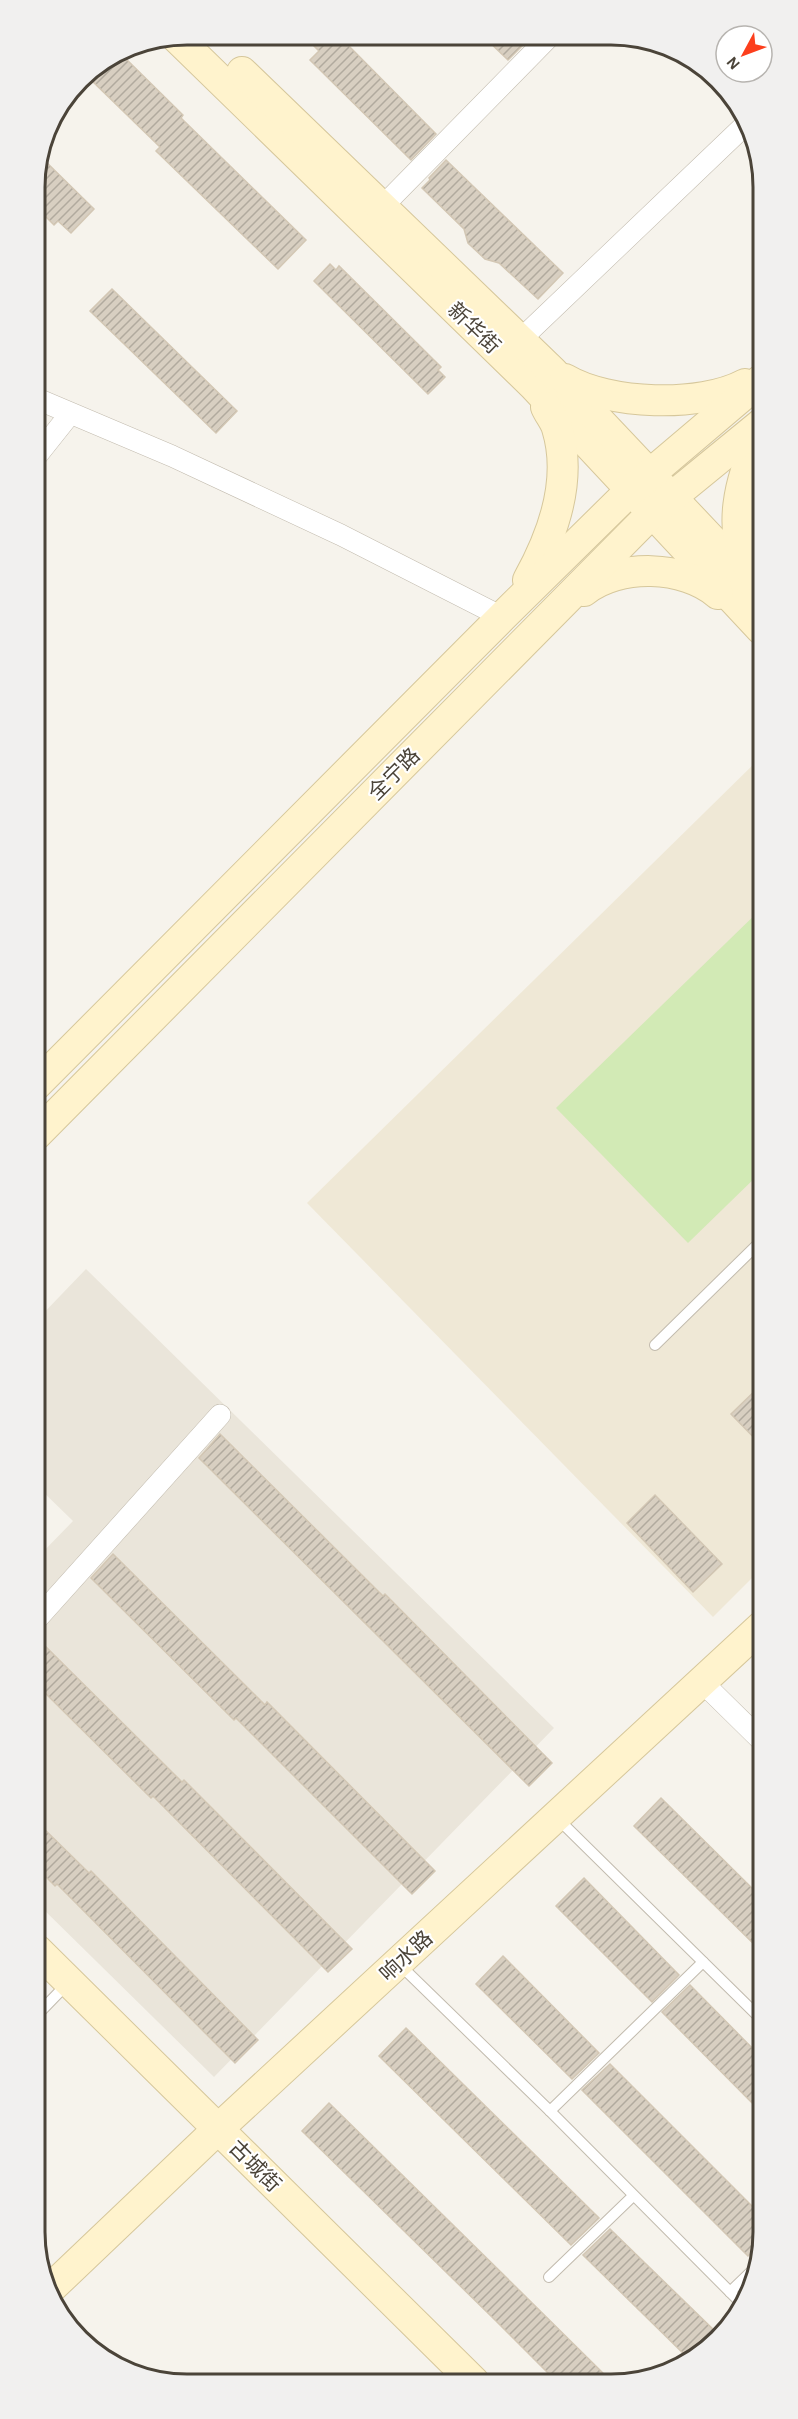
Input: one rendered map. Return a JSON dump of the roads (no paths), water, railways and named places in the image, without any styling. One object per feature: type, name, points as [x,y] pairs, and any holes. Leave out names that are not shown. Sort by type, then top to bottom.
[{"type":"main road","name":"新华街","points":[[185,45],[543,379],[661,505],[753,620]]},
{"type":"main road","name":"新华街","points":[[213,45],[520,340],[543,379]]},
{"type":"main road","points":[[509,610],[541,557],[554,523],[562,485],[557,427],[543,379],[608,395],[644,399],[714,396],[743,386],[753,380]]},
{"type":"main road","name":"全宁路","points":[[45,1076],[509,610],[640,482],[753,387]]},
{"type":"main road","name":"全宁路","points":[[45,1126],[661,505],[753,430]]},
{"type":"main road","points":[[753,454],[744,476],[739,501],[738,530],[742,552],[753,574]]},
{"type":"main road","name":"新华街","points":[[661,505],[753,585]]},
{"type":"main road","points":[[539,627],[591,586],[609,577],[655,572],[675,574],[698,581],[713,590],[753,623]]},
{"type":"main road","name":"响水路","points":[[55,2284],[218,2129],[753,1634]]},
{"type":"main road","name":"古城街","points":[[45,1958],[466,2374]]},
{"type":"street","points":[[382,207],[541,45]]},
{"type":"street","points":[[520,340],[740,130]]},
{"type":"street","points":[[45,403],[172,456],[509,610]]},
{"type":"street","points":[[45,445],[70,414]]},
{"type":"street","points":[[45,1610],[220,1415]]},
{"type":"street","points":[[702,1682],[753,1732]]},
{"type":"lane","points":[[655,1345],[753,1249]]},
{"type":"lane","points":[[556,1817],[753,2011]]},
{"type":"lane","points":[[550,2111],[703,1962]]},
{"type":"lane","points":[[398,1963],[550,2111],[736,2298]]},
{"type":"lane","points":[[45,2007],[69,1982]]},
{"type":"lane","points":[[549,2277],[633,2196]]},
{"type":"lane","points":[[730,2292],[745,2277]]}]
